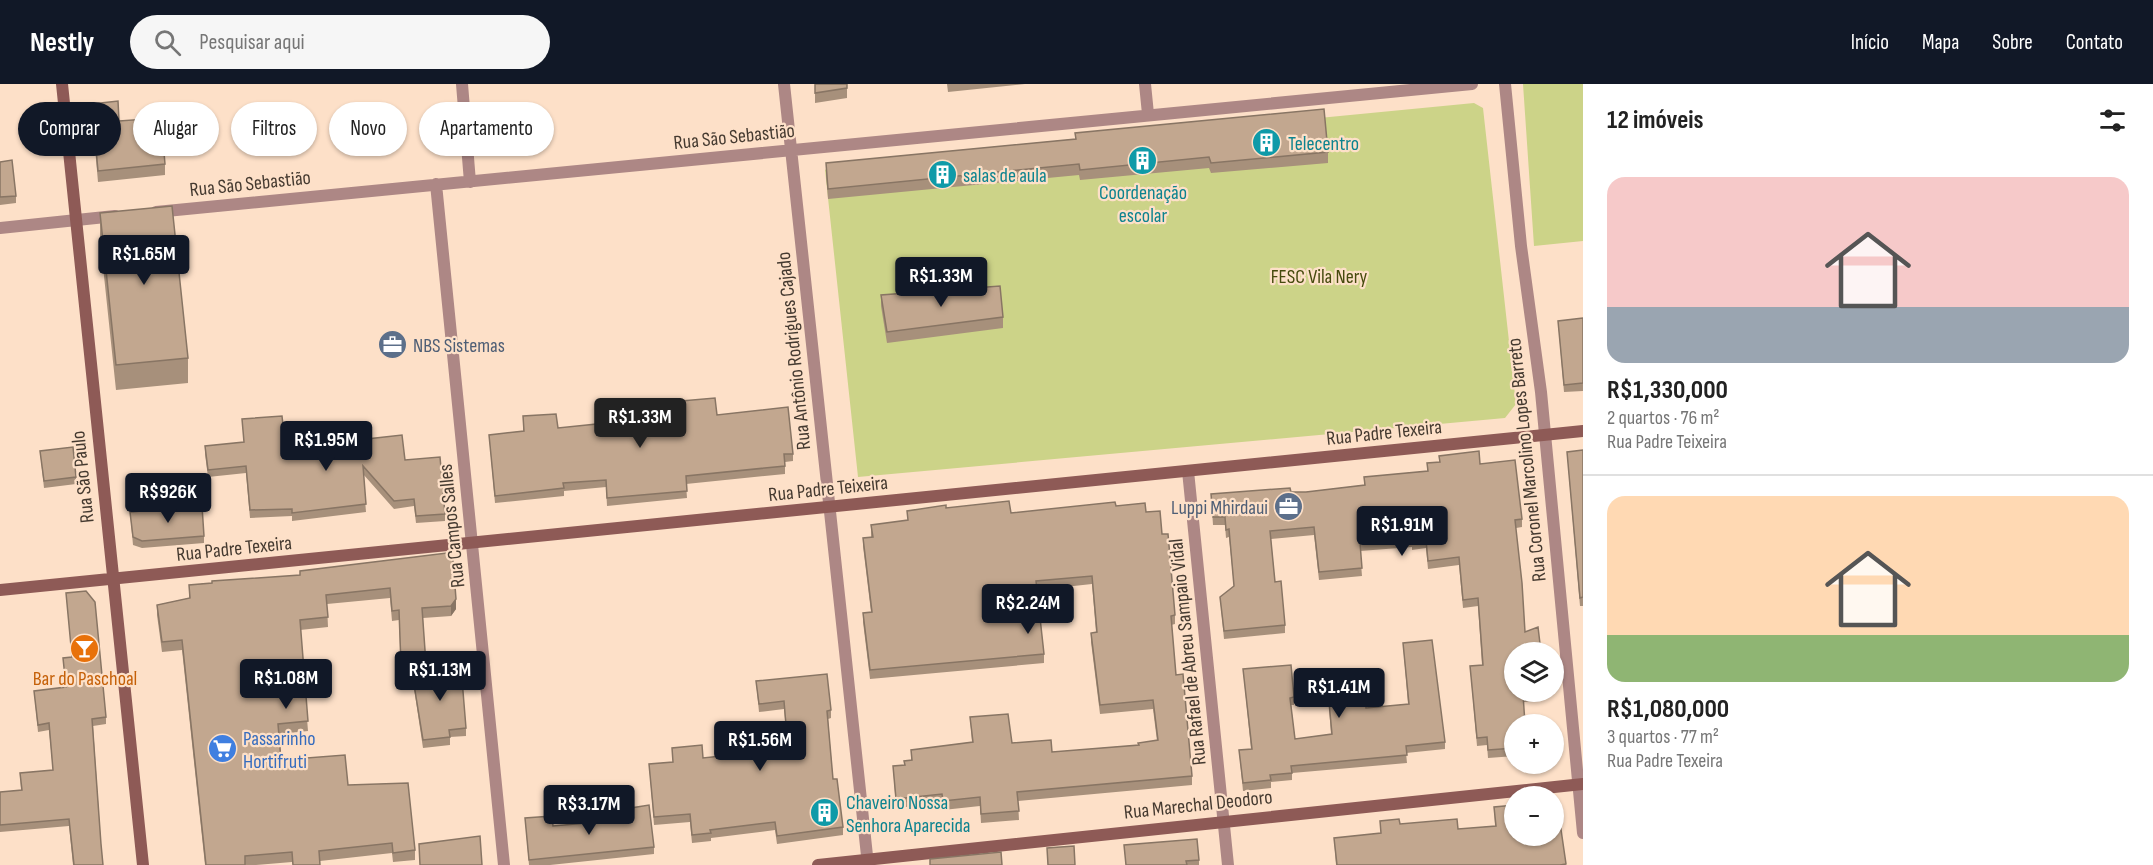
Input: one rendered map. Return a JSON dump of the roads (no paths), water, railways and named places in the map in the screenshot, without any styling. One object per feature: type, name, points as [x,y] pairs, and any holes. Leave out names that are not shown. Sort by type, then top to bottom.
[{"type":"main road","name":"Rua São Paulo","points":[[62,84],[143,865]]},
{"type":"main road","name":"Rua Padre Texeira","points":[[1188,471],[1583,431]]},
{"type":"main road","name":"Rua Padre Teixeira","points":[[472,544],[1188,471]]},
{"type":"main road","name":"Rua Padre Texeira","points":[[0,590],[472,544]]},
{"type":"main road","name":"Rua Marechal Deodoro","points":[[818,865],[868,862],[1223,821],[1580,784]]},
{"type":"street","points":[[462,84],[470,182]]},
{"type":"street","name":"Rua Antônio Rodrigues Cajado","points":[[784,84],[868,862]]},
{"type":"street","points":[[1145,84],[1148,114]]},
{"type":"street","name":"Rua São Sebastião","points":[[0,228],[1472,84]]},
{"type":"street","name":"Rua Coronel Marcolino Lopes Barreto","points":[[1505,84],[1521,246],[1545,436],[1583,832]]},
{"type":"street","name":"Rua Campos Salles","points":[[436,184],[504,865]]},
{"type":"street","name":"Rua Rafael de Abreu Sampaio Vidal","points":[[1188,471],[1228,865]]},
{"type":"place","name":"Telecentro","points":[[1267,143]]},
{"type":"place","name":"Coordenação escolar","points":[[1143,161]]},
{"type":"place","name":"salas de aula","points":[[942,175]]},
{"type":"place","name":"NBS Sistemas","points":[[392,345]]},
{"type":"place","name":"Luppi Mhirdaui","points":[[1289,507]]},
{"type":"place","name":"Bar do Paschoal","points":[[85,648]]},
{"type":"place","name":"Passarinho Hortifruti","points":[[222,749]]},
{"type":"place","name":"Chaveiro Nossa Senhora Aparecida","points":[[825,813]]},
{"type":"park label","name":"FESC Vila Nery","points":[[1319,276]]}]
